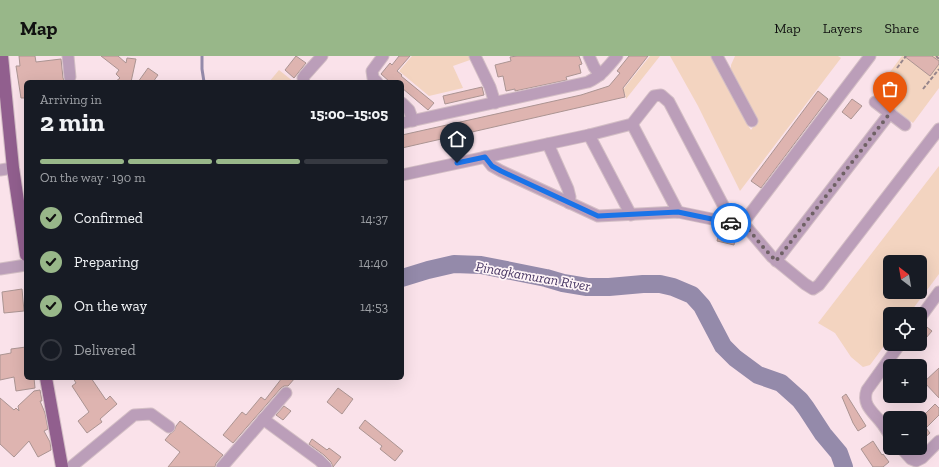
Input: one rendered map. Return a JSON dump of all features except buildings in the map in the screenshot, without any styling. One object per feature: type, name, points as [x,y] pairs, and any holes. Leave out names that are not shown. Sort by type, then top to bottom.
[{"type":"main road","points":[[2,56],[13,168],[24,237]]},
{"type":"main road","points":[[46,380],[62,467]]},
{"type":"street","points":[[68,56],[70,77]]},
{"type":"street","points":[[304,80],[305,75],[322,56]]},
{"type":"street","points":[[375,80],[373,78],[372,71],[384,56]]},
{"type":"street","points":[[477,56],[490,86],[495,103]]},
{"type":"street","points":[[589,56],[600,75]]},
{"type":"street","points":[[404,105],[409,110],[407,122],[588,82],[605,71],[617,56]]},
{"type":"street","points":[[485,157],[492,166],[501,171],[598,216],[678,212],[740,224],[743,223],[870,56]]},
{"type":"street","points":[[721,58],[752,122]]},
{"type":"street","points":[[404,175],[589,135],[632,124],[654,96],[661,95],[667,99],[723,206],[727,217],[727,222]]},
{"type":"street","points":[[875,102],[904,125]]},
{"type":"street","points":[[776,261],[890,113]]},
{"type":"street","points":[[632,124],[678,212]]},
{"type":"street","points":[[743,223],[776,261],[812,289],[817,287],[939,129]]},
{"type":"street","points":[[589,135],[631,215]]},
{"type":"street","points":[[548,144],[568,189],[570,197],[569,202]]},
{"type":"street","points":[[0,170],[13,168]]},
{"type":"street","points":[[0,269],[24,265]]},
{"type":"street","points":[[927,308],[939,292]]},
{"type":"street","points":[[883,425],[868,407],[864,396],[895,351]]},
{"type":"street","points":[[222,467],[286,393]]},
{"type":"street","points":[[72,467],[134,415],[151,414],[169,427]]},
{"type":"street","points":[[263,419],[326,467]]},
{"type":"street","points":[[927,453],[939,440]]},
{"type":"street","points":[[908,455],[916,461],[925,455]]},
{"type":"path","points":[[897,68],[906,56]]},
{"type":"path","points":[[936,56],[939,59]]},
{"type":"path","points":[[923,89],[939,69]]},
{"type":"shaded area","points":[[412,56],[469,56],[470,60],[453,66],[463,88],[429,96],[399,71]]},
{"type":"shaded area","points":[[650,56],[660,56],[626,99],[625,93],[621,92]]},
{"type":"shaded area","points":[[670,56],[711,56],[751,130],[758,120],[752,112],[731,70],[731,65],[735,56],[838,56],[841,58],[740,191],[698,106]]},
{"type":"shaded area","points":[[902,56],[939,56],[939,88],[913,123],[874,93]]},
{"type":"shaded area","points":[[279,70],[292,80],[271,80]]},
{"type":"shaded area","points":[[939,166],[939,274],[927,290],[927,255],[883,255],[883,299],[920,299],[914,307],[883,307],[883,347],[870,365],[863,367],[851,357],[835,333],[818,323]]},
{"type":"waterway","points":[[202,56],[204,80]]},
{"type":"waterway","name":"Pinagkamuran River","points":[[404,277],[454,264],[481,265],[587,287],[660,284],[673,287],[692,295],[702,306],[723,346],[735,358],[758,375],[781,383],[800,400],[823,434],[839,453],[844,467]]},
{"type":"way so far","points":[[731,223],[743,223],[776,261],[890,113]]},
{"type":"route","points":[[457,163],[485,157],[492,166],[501,171],[569,202],[593,215],[631,215],[683,212],[731,223]]}]
